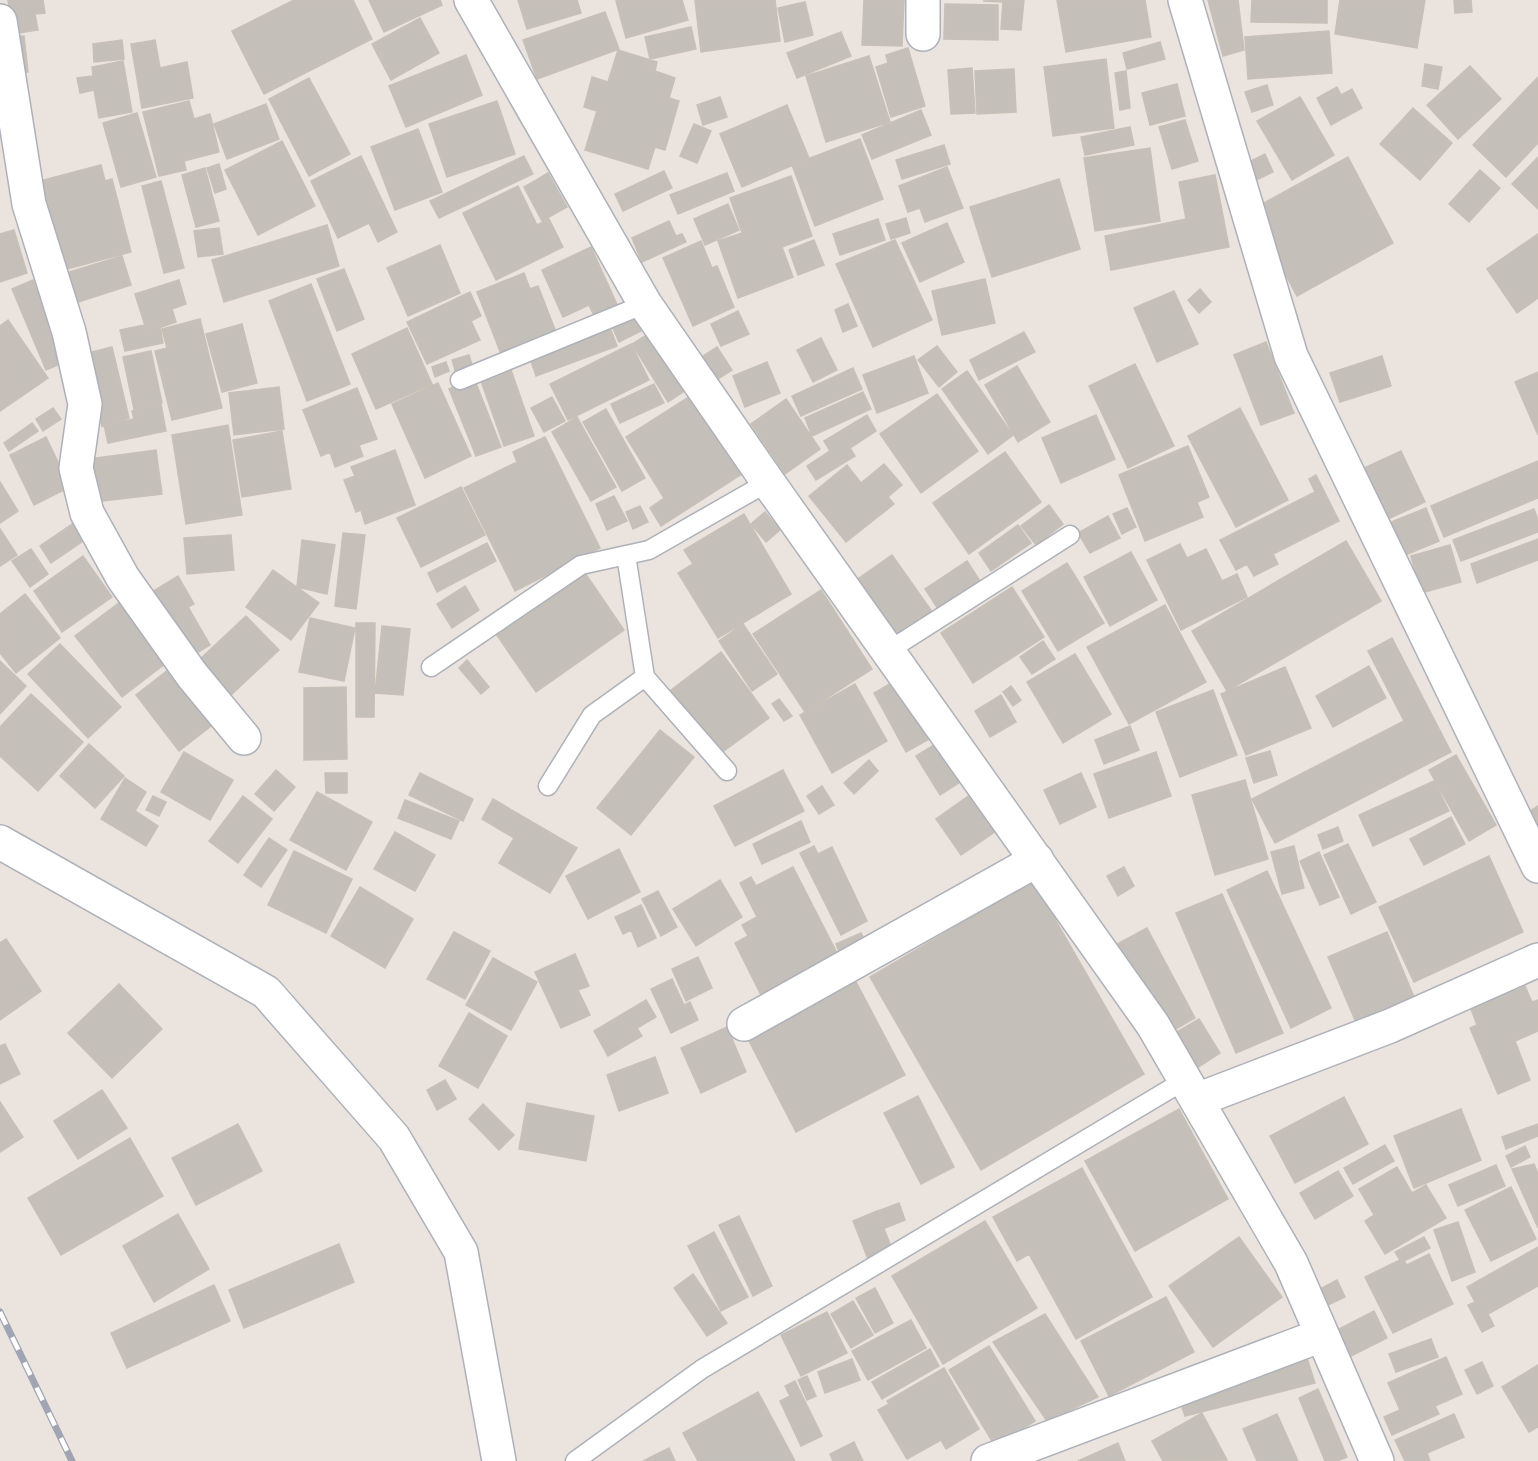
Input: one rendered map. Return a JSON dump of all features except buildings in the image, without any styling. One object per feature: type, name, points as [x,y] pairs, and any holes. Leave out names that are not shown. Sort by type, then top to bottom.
[{"type":"street","points":[[471,0],[645,304],[768,482],[1153,1025],[1291,1263],[1377,1461]]},
{"type":"street","points":[[923,0],[923,34]]},
{"type":"street","points":[[1185,0],[1292,356],[1538,866]]},
{"type":"street","points":[[0,21],[29,204],[69,332],[85,404],[76,468],[87,513],[123,578],[192,675],[244,738]]},
{"type":"street","points":[[0,842],[266,992],[394,1138],[461,1252],[499,1461]]},
{"type":"street","points":[[744,1024],[1037,860]]},
{"type":"street","points":[[1191,1090],[1390,1026],[1538,960]]},
{"type":"street","points":[[988,1461],[1322,1335]]},
{"type":"lane","points":[[460,380],[645,304]]},
{"type":"lane","points":[[431,666],[582,565],[649,550],[768,482]]},
{"type":"lane","points":[[888,651],[1070,535]]},
{"type":"lane","points":[[626,555],[645,677],[727,771]]},
{"type":"lane","points":[[548,786],[592,715],[645,677]]},
{"type":"lane","points":[[575,1461],[702,1369],[1191,1090]]},
{"type":"railway","points":[[0,1312],[72,1461]]}]
